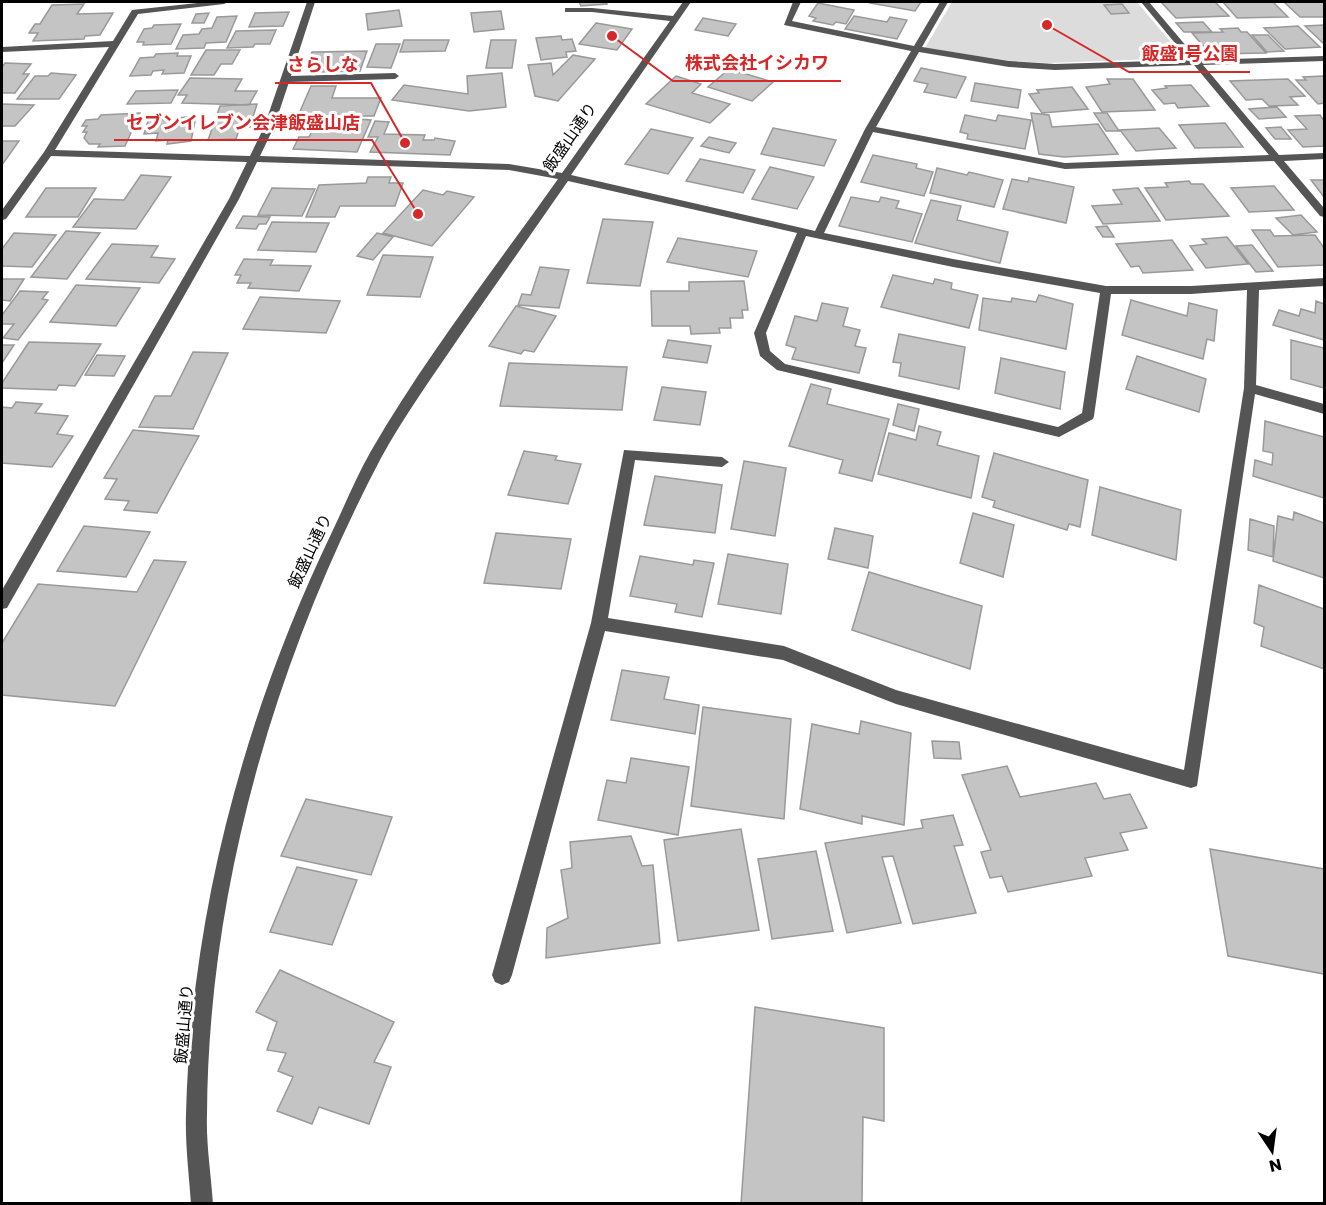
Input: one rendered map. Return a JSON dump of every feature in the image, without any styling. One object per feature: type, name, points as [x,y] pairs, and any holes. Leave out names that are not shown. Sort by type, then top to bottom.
[{"type":"street","points":[[2,217],[48,153],[135,12],[224,2]]},
{"type":"street","points":[[2,603],[234,199],[269,127],[311,2]]},
{"type":"street","name":"飯盛山通り","points":[[202,1203],[196,1118],[205,979],[233,828],[256,740],[311,591],[376,455],[421,383],[687,2]]},
{"type":"street","points":[[797,2],[787,22],[916,49],[1029,66],[1324,58]]},
{"type":"street","points":[[818,235],[870,129],[944,2]]},
{"type":"street","points":[[1145,2],[1324,214]]},
{"type":"street","points":[[568,10],[592,10],[675,19]]},
{"type":"street","points":[[2,49],[114,44]]},
{"type":"street","points":[[285,79],[395,76]]},
{"type":"street","points":[[870,129],[1041,163],[1065,165],[1324,156]]},
{"type":"street","points":[[48,153],[509,167],[564,176],[818,235],[952,263],[1106,290],[1191,290],[1324,282]]},
{"type":"street","points":[[803,231],[760,333],[764,353],[781,367],[1059,432],[1088,417],[1106,290]]},
{"type":"street","points":[[599,623],[784,653],[896,697],[1191,780],[1250,388],[1253,286]]},
{"type":"street","points":[[1250,388],[1324,408]]},
{"type":"street","points":[[502,975],[599,623],[628,454],[722,462]]},
{"type":"shaded area","points":[[952,2],[1137,2],[1184,58],[1048,63],[1011,61],[925,48]]},
{"type":"building","points":[[579,2],[606,2],[607,4],[581,6]]},
{"type":"building","points":[[871,2],[921,2],[915,11]]},
{"type":"building","points":[[1161,2],[1215,2],[1229,16],[1176,18]]},
{"type":"building","points":[[1223,2],[1273,2],[1288,17],[1237,18]]},
{"type":"building","points":[[1284,2],[1324,2],[1324,17],[1300,17]]},
{"type":"building","points":[[818,3],[854,10],[846,24],[836,22],[833,25],[813,21],[816,18],[809,16]]},
{"type":"building","points":[[84,4],[77,14],[113,13],[100,35],[85,36],[84,39],[33,41],[38,33],[29,33],[35,24],[40,24],[52,5]]},
{"type":"building","points":[[1122,4],[1129,13],[1111,14],[1104,5]]},
{"type":"building","points":[[399,10],[402,26],[368,30],[366,14]]},
{"type":"building","points":[[501,11],[504,29],[474,32],[471,13]]},
{"type":"building","points":[[289,12],[283,26],[249,27],[255,13]]},
{"type":"building","points":[[209,13],[204,23],[192,23],[196,14]]},
{"type":"building","points":[[237,16],[226,42],[206,43],[204,48],[176,49],[183,35],[199,34],[202,29],[212,28],[217,17]]},
{"type":"building","points":[[854,16],[887,22],[890,17],[907,20],[897,39],[845,29]]},
{"type":"building","points":[[703,18],[736,24],[728,36],[695,30]]},
{"type":"building","points":[[1203,22],[1212,32],[1184,32],[1176,23]]},
{"type":"building","points":[[596,23],[632,29],[617,50],[579,44]]},
{"type":"building","points":[[181,24],[171,44],[143,45],[144,42],[137,42],[144,29],[152,28],[154,25]]},
{"type":"building","points":[[1324,25],[1324,44],[1305,26]]},
{"type":"building","points":[[1298,26],[1320,47],[1285,49],[1264,28]]},
{"type":"building","points":[[1238,28],[1241,32],[1247,32],[1266,53],[1210,54],[1192,33],[1223,32],[1220,29]]},
{"type":"building","points":[[276,30],[270,44],[227,48],[236,31]]},
{"type":"building","points":[[1252,35],[1268,35],[1284,51],[1267,52]]},
{"type":"building","points":[[561,36],[562,40],[572,39],[576,51],[566,52],[567,57],[541,60],[536,38]]},
{"type":"building","points":[[404,40],[449,40],[445,51],[400,52]]},
{"type":"building","points":[[491,40],[516,40],[512,68],[486,68]]},
{"type":"building","points":[[376,44],[400,44],[391,68],[367,67]]},
{"type":"building","points":[[206,50],[240,50],[232,64],[221,64],[214,75],[191,75]]},
{"type":"building","points":[[367,51],[360,71],[316,72],[318,68],[306,68],[312,52]]},
{"type":"building","points":[[178,53],[177,56],[191,56],[184,73],[162,74],[164,70],[153,71],[151,75],[130,76],[140,58],[154,57],[156,54]]},
{"type":"building","points":[[573,55],[595,59],[558,101],[535,96],[528,65],[551,63],[553,75]]},
{"type":"building","points":[[5,63],[31,64],[23,74],[29,74],[15,93],[2,93],[2,67]]},
{"type":"building","points":[[921,68],[966,77],[956,98],[924,92],[928,84],[914,81]]},
{"type":"building","points":[[729,69],[773,82],[752,101],[708,87]]},
{"type":"building","points":[[51,73],[76,75],[59,99],[17,99],[35,76],[48,76]]},
{"type":"building","points":[[502,73],[506,107],[469,111],[392,100],[404,85],[468,94],[467,76]]},
{"type":"building","points":[[676,76],[701,84],[692,93],[730,104],[710,123],[646,104]]},
{"type":"building","points":[[1323,76],[1324,103],[1318,104],[1296,80],[1306,80],[1303,77]]},
{"type":"building","points":[[190,78],[242,79],[235,91],[257,91],[249,105],[182,103],[187,95],[178,95]]},
{"type":"building","points":[[1107,79],[1133,79],[1155,110],[1102,112],[1086,87],[1110,84]]},
{"type":"building","points":[[1288,79],[1305,96],[1290,97],[1298,105],[1269,106],[1262,99],[1246,100],[1230,81]]},
{"type":"building","points":[[975,83],[1021,90],[1018,108],[971,101]]},
{"type":"building","points":[[1191,85],[1209,106],[1178,108],[1175,103],[1164,104],[1152,90],[1167,88],[1165,86]]},
{"type":"building","points":[[311,86],[336,86],[332,98],[381,98],[374,116],[298,116]]},
{"type":"building","points":[[1072,87],[1088,109],[1042,113],[1029,94],[1039,93],[1037,90]]},
{"type":"building","points":[[178,90],[171,103],[127,104],[136,91]]},
{"type":"building","points":[[2,104],[34,105],[15,126],[2,126]]},
{"type":"building","points":[[257,104],[250,127],[240,127],[236,139],[208,140],[220,106]]},
{"type":"building","points":[[1277,107],[1286,117],[1259,119],[1249,109]]},
{"type":"building","points":[[140,113],[125,146],[98,147],[100,144],[89,144],[84,138],[87,132],[83,132],[87,126],[82,126],[86,120],[98,119],[101,115]]},
{"type":"building","points":[[1031,113],[1049,115],[1052,127],[1098,124],[1118,154],[1064,157],[1039,154]]},
{"type":"building","points":[[1094,113],[1107,113],[1119,131],[1106,131]]},
{"type":"building","points":[[965,115],[996,121],[998,115],[1031,120],[1025,149],[967,139],[968,134],[960,132]]},
{"type":"building","points":[[1320,115],[1324,121],[1324,146],[1303,147],[1288,130],[1307,129],[1295,116]]},
{"type":"building","points":[[196,116],[191,141],[167,144],[168,140],[156,141],[158,133],[144,134],[148,121]]},
{"type":"building","points":[[293,118],[313,118],[308,129],[287,130]]},
{"type":"building","points":[[357,119],[371,120],[357,152],[293,149],[299,137],[309,137],[313,129],[321,129],[323,125],[353,126]]},
{"type":"building","points":[[375,121],[389,122],[384,134],[425,135],[423,140],[434,140],[435,138],[455,141],[450,155],[370,152],[378,137],[368,137]]},
{"type":"building","points":[[1225,123],[1243,147],[1195,148],[1179,125]]},
{"type":"building","points":[[1281,127],[1291,139],[1275,139],[1266,128]]},
{"type":"building","points":[[773,128],[836,140],[824,166],[761,154]]},
{"type":"building","points":[[1159,128],[1176,148],[1136,151],[1120,130]]},
{"type":"building","points":[[651,129],[693,138],[668,174],[625,164]]},
{"type":"building","points":[[709,137],[736,143],[729,153],[701,146]]},
{"type":"building","points":[[2,141],[19,141],[2,165]]},
{"type":"building","points":[[873,155],[917,164],[916,168],[933,172],[924,196],[861,182]]},
{"type":"building","points":[[700,159],[755,170],[743,193],[686,181]]},
{"type":"building","points":[[770,167],[814,177],[797,209],[752,199]]},
{"type":"building","points":[[937,168],[1003,180],[994,207],[930,193]]},
{"type":"building","points":[[141,175],[171,177],[136,229],[73,227],[94,199],[124,200]]},
{"type":"building","points":[[368,177],[391,177],[389,183],[403,183],[395,206],[340,206],[335,217],[306,217],[319,185],[366,183]]},
{"type":"building","points":[[1029,178],[1074,187],[1066,223],[1003,209],[1012,179],[1028,182]]},
{"type":"building","points":[[1311,180],[1324,180],[1324,197]]},
{"type":"building","points":[[1189,181],[1191,184],[1203,184],[1229,216],[1166,220],[1145,188],[1168,187],[1165,183]]},
{"type":"building","points":[[1274,186],[1294,210],[1249,212],[1231,188]]},
{"type":"building","points":[[46,188],[96,188],[78,217],[26,217]]},
{"type":"building","points":[[272,188],[315,189],[302,216],[258,215]]},
{"type":"building","points":[[1138,188],[1160,221],[1103,224],[1092,206],[1122,204],[1113,190]]},
{"type":"building","points":[[423,190],[443,195],[447,191],[474,197],[432,246],[383,233]]},
{"type":"building","points":[[851,197],[879,202],[881,197],[899,201],[896,208],[922,214],[912,242],[839,226]]},
{"type":"building","points":[[931,200],[961,206],[957,220],[1008,232],[1000,263],[915,243]]},
{"type":"building","points":[[1301,215],[1317,232],[1293,235],[1276,218]]},
{"type":"building","points":[[243,216],[270,217],[266,224],[259,224],[256,229],[236,228]]},
{"type":"building","points":[[603,219],[653,222],[640,286],[587,283]]},
{"type":"building","points":[[272,222],[329,223],[316,252],[258,250]]},
{"type":"building","points":[[1107,226],[1114,237],[1103,237],[1096,227]]},
{"type":"building","points":[[1252,230],[1270,230],[1274,236],[1315,235],[1324,248],[1324,265],[1278,267]]},
{"type":"building","points":[[66,231],[100,233],[67,279],[31,277]]},
{"type":"building","points":[[14,233],[56,235],[32,267],[2,266],[2,249]]},
{"type":"building","points":[[377,233],[393,237],[373,260],[357,256]]},
{"type":"building","points":[[1227,237],[1248,264],[1206,268],[1190,246],[1207,244],[1202,239]]},
{"type":"building","points":[[678,238],[757,251],[748,277],[667,262]]},
{"type":"building","points":[[1172,240],[1193,270],[1143,273],[1139,266],[1131,267],[1116,244]]},
{"type":"building","points":[[112,244],[158,246],[151,257],[175,259],[159,283],[86,279]]},
{"type":"building","points":[[1252,245],[1273,271],[1256,272],[1236,246]]},
{"type":"building","points":[[383,255],[433,257],[420,297],[367,295]]},
{"type":"building","points":[[244,259],[273,260],[270,265],[311,266],[299,291],[248,288],[251,283],[237,283],[241,275],[235,275]]},
{"type":"building","points":[[540,267],[569,270],[559,308],[518,305],[522,294],[531,295]]},
{"type":"building","points":[[893,275],[933,284],[935,279],[952,283],[951,289],[978,295],[969,328],[881,307]]},
{"type":"building","points":[[2,279],[24,279],[10,301],[2,300]]},
{"type":"building","points":[[744,281],[748,310],[742,310],[743,318],[730,318],[731,328],[719,328],[720,333],[691,334],[690,326],[652,326],[651,291],[689,291],[689,282]]},
{"type":"building","points":[[76,285],[140,288],[116,326],[50,322]]},
{"type":"building","points":[[20,291],[48,292],[42,299],[48,300],[18,340],[3,338],[14,324],[2,324],[2,315]]},
{"type":"building","points":[[1039,295],[1073,304],[1066,349],[979,330],[983,298],[1011,302],[1012,298],[1036,302]]},
{"type":"building","points":[[260,297],[340,301],[326,333],[243,329]]},
{"type":"building","points":[[1131,300],[1187,316],[1189,303],[1217,310],[1214,341],[1207,339],[1203,359],[1122,335]]},
{"type":"building","points":[[1316,301],[1324,304],[1324,340],[1273,325],[1279,310],[1299,316],[1301,309],[1315,313]]},
{"type":"building","points":[[822,303],[848,308],[843,326],[860,330],[855,346],[866,348],[859,373],[792,359],[796,348],[786,345],[795,316],[817,321]]},
{"type":"building","points":[[516,306],[556,316],[534,352],[524,350],[521,354],[489,346]]},
{"type":"building","points":[[899,334],[965,347],[959,389],[899,376],[901,363],[893,362]]},
{"type":"building","points":[[668,340],[711,346],[707,363],[663,357]]},
{"type":"building","points":[[1291,340],[1324,348],[1324,388],[1291,379]]},
{"type":"building","points":[[29,342],[101,344],[75,386],[59,385],[56,390],[2,388],[2,383]]},
{"type":"building","points":[[2,345],[14,345],[2,363]]},
{"type":"building","points":[[193,352],[228,353],[193,429],[139,427],[155,396],[171,396]]},
{"type":"building","points":[[97,355],[125,356],[114,376],[85,375]]},
{"type":"building","points":[[1137,356],[1206,379],[1199,412],[1126,389]]},
{"type":"building","points":[[1001,358],[1065,372],[1060,409],[995,393]]},
{"type":"building","points":[[509,363],[627,367],[622,410],[500,406]]},
{"type":"building","points":[[811,384],[831,389],[827,404],[889,419],[872,481],[839,473],[843,460],[789,446]]},
{"type":"building","points":[[662,387],[706,392],[700,425],[654,420]]},
{"type":"building","points":[[16,402],[42,404],[35,413],[68,416],[57,434],[73,436],[52,467],[2,463],[2,407],[12,408]]},
{"type":"building","points":[[898,404],[919,409],[914,431],[893,425]]},
{"type":"building","points":[[1265,421],[1324,437],[1324,498],[1253,476],[1255,460],[1272,465],[1273,453],[1263,451]]},
{"type":"building","points":[[919,426],[941,432],[937,445],[979,456],[971,498],[878,474],[889,433],[916,440]]},
{"type":"building","points":[[133,430],[199,436],[157,513],[124,510],[129,501],[105,499],[117,479],[104,478]]},
{"type":"building","points":[[524,451],[557,456],[555,460],[581,464],[568,504],[508,495]]},
{"type":"building","points":[[994,453],[1088,480],[1080,527],[1069,524],[1067,530],[993,507],[995,501],[982,497]]},
{"type":"building","points":[[744,461],[786,468],[775,536],[731,529]]},
{"type":"building","points":[[655,476],[722,485],[715,533],[644,525]]},
{"type":"building","points":[[1100,487],[1181,510],[1176,560],[1092,535]]},
{"type":"building","points":[[1294,512],[1324,523],[1324,578],[1273,561],[1278,516],[1293,520]]},
{"type":"building","points":[[973,513],[1014,525],[1003,577],[960,563]]},
{"type":"building","points":[[1250,519],[1274,526],[1273,557],[1248,550]]},
{"type":"building","points":[[84,526],[150,532],[126,577],[57,571]]},
{"type":"building","points":[[835,528],[873,536],[868,568],[828,559]]},
{"type":"building","points":[[496,533],[571,539],[561,589],[484,583]]},
{"type":"building","points":[[728,554],[788,564],[781,614],[718,604]]},
{"type":"building","points":[[640,556],[693,565],[694,560],[714,563],[702,617],[675,612],[677,604],[630,596]]},
{"type":"building","points":[[154,560],[186,562],[115,706],[2,695],[2,643],[38,584],[137,592]]},
{"type":"building","points":[[869,572],[982,606],[970,669],[852,630]]},
{"type":"building","points":[[1259,585],[1324,609],[1324,669],[1261,646],[1264,627],[1254,623]]},
{"type":"building","points":[[622,670],[669,677],[664,699],[699,705],[695,734],[611,720]]},
{"type":"building","points":[[703,707],[791,719],[784,819],[691,806]]},
{"type":"building","points":[[861,721],[911,733],[904,825],[862,816],[862,824],[800,809],[812,724],[859,734]]},
{"type":"building","points":[[932,741],[959,742],[961,759],[934,758]]},
{"type":"building","points":[[631,758],[689,767],[678,835],[598,820],[607,780],[626,783]]},
{"type":"building","points":[[1007,766],[1020,797],[1096,783],[1104,799],[1130,794],[1147,828],[1120,833],[1128,850],[1085,858],[1092,876],[1008,892],[1002,876],[990,878],[981,852],[991,850],[962,775]]},
{"type":"building","points":[[306,799],[392,817],[371,875],[281,856]]},
{"type":"building","points":[[953,815],[963,845],[954,846],[976,913],[913,924],[893,856],[882,857],[901,923],[847,933],[825,843],[923,828],[921,820]]},
{"type":"building","points":[[741,829],[759,930],[678,941],[664,840]]},
{"type":"building","points":[[631,836],[642,866],[653,865],[660,943],[546,958],[547,928],[568,918],[561,870],[572,868],[570,842]]},
{"type":"building","points":[[1210,849],[1324,869],[1324,974],[1228,956]]},
{"type":"building","points":[[816,851],[833,931],[772,939],[758,859]]},
{"type":"building","points":[[297,867],[357,880],[332,945],[270,932]]},
{"type":"building","points":[[280,970],[394,1022],[374,1062],[391,1067],[369,1124],[319,1107],[312,1124],[277,1111],[293,1077],[278,1071],[286,1053],[267,1050],[277,1022],[256,1012]]},
{"type":"building","points":[[755,1007],[884,1028],[884,1121],[863,1117],[862,1204],[741,1204]]},
{"type":"place","name":"飯盛1号公園","points":[[1047,25]]},
{"type":"place","name":"株式会社イシカワ","points":[[612,36]]},
{"type":"place","name":"さらしな","points":[[405,143]]},
{"type":"place","name":"セブンイレブン会津飯盛山店","points":[[418,214]]}]
